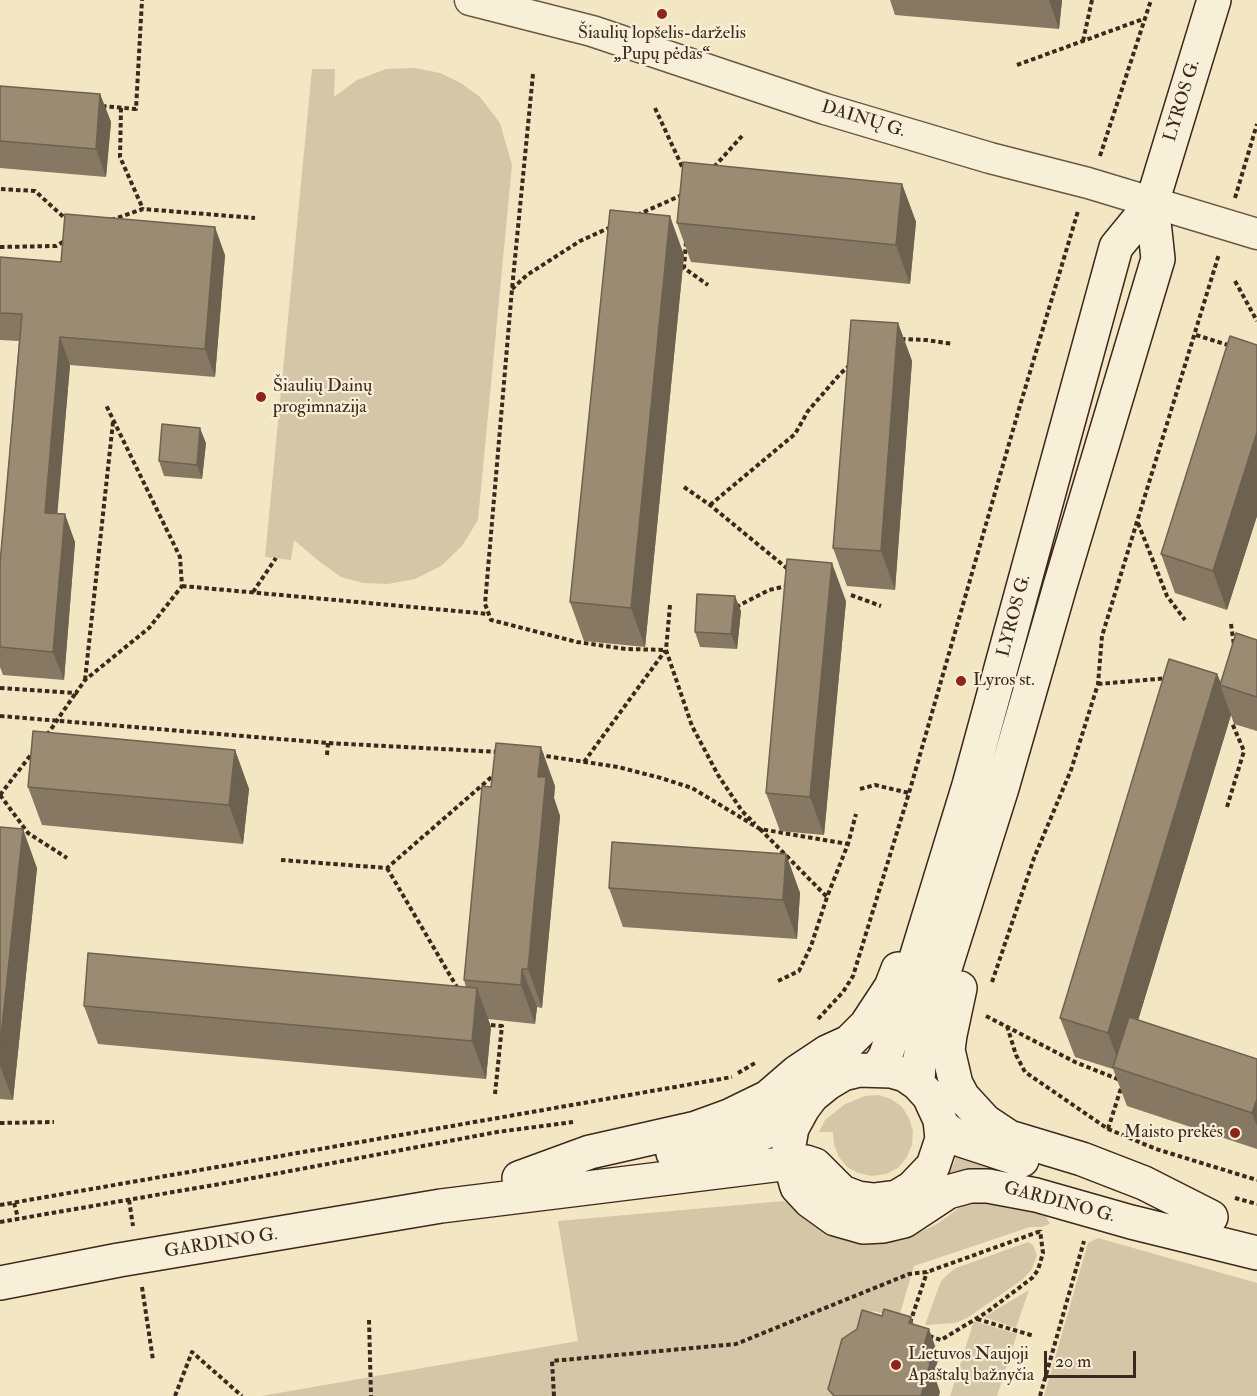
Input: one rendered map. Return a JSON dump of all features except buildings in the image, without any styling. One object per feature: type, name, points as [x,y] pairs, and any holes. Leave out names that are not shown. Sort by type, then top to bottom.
[{"type":"street","name":"DAINŲ G.","points":[[470,0],[592,31],[825,109],[990,158],[1088,183],[1257,234]]},
{"type":"street","name":"LYROS G.","points":[[876,1070],[885,1057],[890,1043],[969,785],[1116,248],[1152,202],[1214,0]]},
{"type":"street","name":"LYROS G.","points":[[918,1084],[919,1062],[935,1000],[1002,788],[1059,586],[1158,259],[1152,202]]},
{"type":"street","points":[[519,1178],[590,1152],[696,1128],[729,1116],[768,1097],[797,1072],[827,1052],[849,1042],[866,1025],[891,987],[969,785]]},
{"type":"street","points":[[1002,788],[996,842],[950,1035],[948,1050],[957,1084],[971,1108],[1009,1137],[1082,1159],[1144,1183],[1211,1217]]},
{"type":"street","name":"GARDINO G.","points":[[0,1283],[119,1260],[441,1206],[790,1163],[806,1162],[815,1165],[842,1192],[858,1198],[886,1200],[905,1192],[923,1179],[933,1166],[942,1139],[942,1126],[932,1102],[918,1084],[904,1075],[891,1071],[859,1070],[836,1078],[812,1096],[792,1128],[789,1145],[790,1163],[793,1178],[804,1196],[835,1219],[863,1227],[884,1226],[904,1221],[948,1192],[970,1186],[988,1186],[1036,1195],[1131,1222],[1257,1253]]},
{"type":"street","name":"GARDINO G.","points":[[441,1206],[519,1178],[746,1140],[768,1131],[803,1108]]},
{"type":"street","name":"GARDINO G.","points":[[942,1126],[961,1140],[1257,1231]]},
{"type":"street","points":[[441,1206],[509,1212],[768,1187],[794,1191],[804,1196]]},
{"type":"path","points":[[99,105],[136,109],[142,0]]},
{"type":"path","points":[[1082,41],[1092,0]]},
{"type":"path","points":[[1102,151],[1151,0]]},
{"type":"path","points":[[1017,65],[1146,18]]},
{"type":"path","points":[[534,74],[512,289],[485,604],[491,620],[577,642],[626,649],[666,650]]},
{"type":"path","points":[[121,108],[120,156],[143,208]]},
{"type":"path","points":[[656,108],[688,180]]},
{"type":"path","points":[[1241,179],[1257,124]]},
{"type":"path","points":[[706,175],[742,136]]},
{"type":"path","points":[[1,189],[35,191],[71,224]]},
{"type":"path","points":[[631,218],[692,191]]},
{"type":"path","points":[[101,224],[143,208],[255,218]]},
{"type":"path","points":[[512,289],[527,275],[580,241],[621,223]]},
{"type":"path","points":[[687,235],[684,268],[708,285]]},
{"type":"path","points":[[813,1023],[843,992],[853,976],[909,793],[1070,235]]},
{"type":"path","points":[[0,247],[56,246],[72,237]]},
{"type":"path","points":[[988,992],[1034,858],[1071,770],[1098,684],[1102,636],[1214,273]]},
{"type":"path","points":[[1235,281],[1257,321]]},
{"type":"path","points":[[1196,335],[1236,348]]},
{"type":"path","points":[[895,341],[904,338],[953,344]]},
{"type":"path","points":[[710,505],[795,434],[808,411],[854,361]]},
{"type":"path","points":[[45,737],[85,680],[149,628],[182,586],[180,557],[106,405]]},
{"type":"path","points":[[85,680],[113,421]]},
{"type":"path","points":[[684,487],[710,505],[794,574]]},
{"type":"path","points":[[1138,523],[1167,596],[1185,620]]},
{"type":"path","points":[[252,593],[276,558]]},
{"type":"path","points":[[729,610],[769,590],[792,584]]},
{"type":"path","points":[[182,586],[489,614]]},
{"type":"path","points":[[851,595],[881,606]]},
{"type":"path","points":[[670,605],[666,650],[692,726],[718,775],[742,811],[827,897]]},
{"type":"path","points":[[1231,624],[1234,647]]},
{"type":"path","points":[[584,762],[666,650]]},
{"type":"path","points":[[1098,684],[1178,678]]},
{"type":"path","points":[[0,688],[76,693]]},
{"type":"path","points":[[0,716],[328,743],[507,753]]},
{"type":"path","points":[[1227,807],[1244,751],[1232,723]]},
{"type":"path","points":[[327,755],[328,743]]},
{"type":"path","points":[[39,745],[0,795],[28,833],[66,858]]},
{"type":"path","points":[[535,755],[618,767],[661,778],[692,789],[760,828],[848,844]]},
{"type":"path","points":[[281,860],[387,868],[500,769]]},
{"type":"path","points":[[860,789],[875,785],[909,793]]},
{"type":"path","points":[[778,981],[799,971],[811,946],[848,844],[856,814]]},
{"type":"path","points":[[18,832],[28,833]]},
{"type":"path","points":[[387,868],[461,994]]},
{"type":"path","points":[[981,1013],[1075,1062],[1123,1081]]},
{"type":"path","points":[[491,1025],[502,1026],[495,1094]]},
{"type":"path","points":[[1007,1026],[1016,1055],[1025,1072],[1108,1129],[1156,1149],[1257,1180]]},
{"type":"path","points":[[0,1205],[731,1077],[759,1061]]},
{"type":"path","points":[[1104,1140],[1127,1073]]},
{"type":"path","points":[[0,1222],[237,1181],[497,1132],[583,1121]]},
{"type":"path","points":[[0,1124],[54,1122]]},
{"type":"path","points":[[14,1203],[18,1218]]},
{"type":"path","points":[[554,1396],[552,1361],[736,1344],[909,1274],[927,1272],[1040,1230],[1043,1253],[1038,1270],[1032,1278],[976,1319],[941,1340],[919,1333]]},
{"type":"path","points":[[1040,1396],[1085,1239]]},
{"type":"path","points":[[908,1329],[927,1272]]},
{"type":"path","points":[[976,1319],[1034,1336]]},
{"type":"path","points":[[369,1320],[371,1396]]},
{"type":"path","points":[[175,1396],[192,1352],[242,1396]]},
{"type":"shaded area","points":[[415,68],[440,73],[461,83],[480,97],[500,123],[512,165],[478,520],[462,546],[441,566],[415,579],[388,584],[363,583],[341,577],[294,540],[291,560],[265,557],[312,69],[335,69],[334,97],[357,80],[386,69]]},
{"type":"shaded area","points":[[878,1095],[891,1099],[902,1107],[913,1131],[912,1145],[907,1157],[898,1168],[886,1174],[872,1176],[858,1173],[847,1167],[839,1157],[834,1145],[833,1132],[819,1132],[825,1120],[845,1104],[865,1096]]},
{"type":"shaded area","points":[[956,1150],[1034,1175],[1033,1179],[992,1169],[964,1170],[948,1175],[955,1161]]},
{"type":"shaded area","points":[[975,1199],[1044,1213],[1050,1224],[1030,1227],[914,1266],[899,1317],[872,1311],[838,1396],[261,1396],[578,1341],[558,1221],[784,1201],[866,1242],[883,1243],[904,1240],[937,1224]]},
{"type":"shaded area","points":[[1098,1238],[1257,1283],[1257,1396],[1044,1396],[1088,1243]]},
{"type":"shaded area","points":[[1028,1242],[1033,1245],[1037,1255],[1032,1269],[1022,1280],[967,1318],[955,1323],[925,1325],[941,1281],[948,1274],[956,1268]]},
{"type":"shaded area","points":[[1029,1290],[1016,1328],[984,1317]]},
{"type":"shaded area","points":[[974,1321],[1017,1334],[997,1396],[950,1396]]},
{"type":"place","name":"Šiaulių lopšelis-darželis „Pupų pėdas“","points":[[662,14]]},
{"type":"place","name":"Šiaulių Dainų progimnazija","points":[[261,397]]},
{"type":"place","name":"Lyros st.","points":[[961,681]]},
{"type":"place","name":"Maisto prekės","points":[[1235,1133]]},
{"type":"place","name":"Lietuvos Naujoji Apaštalų bažnyčia","points":[[896,1365]]}]
